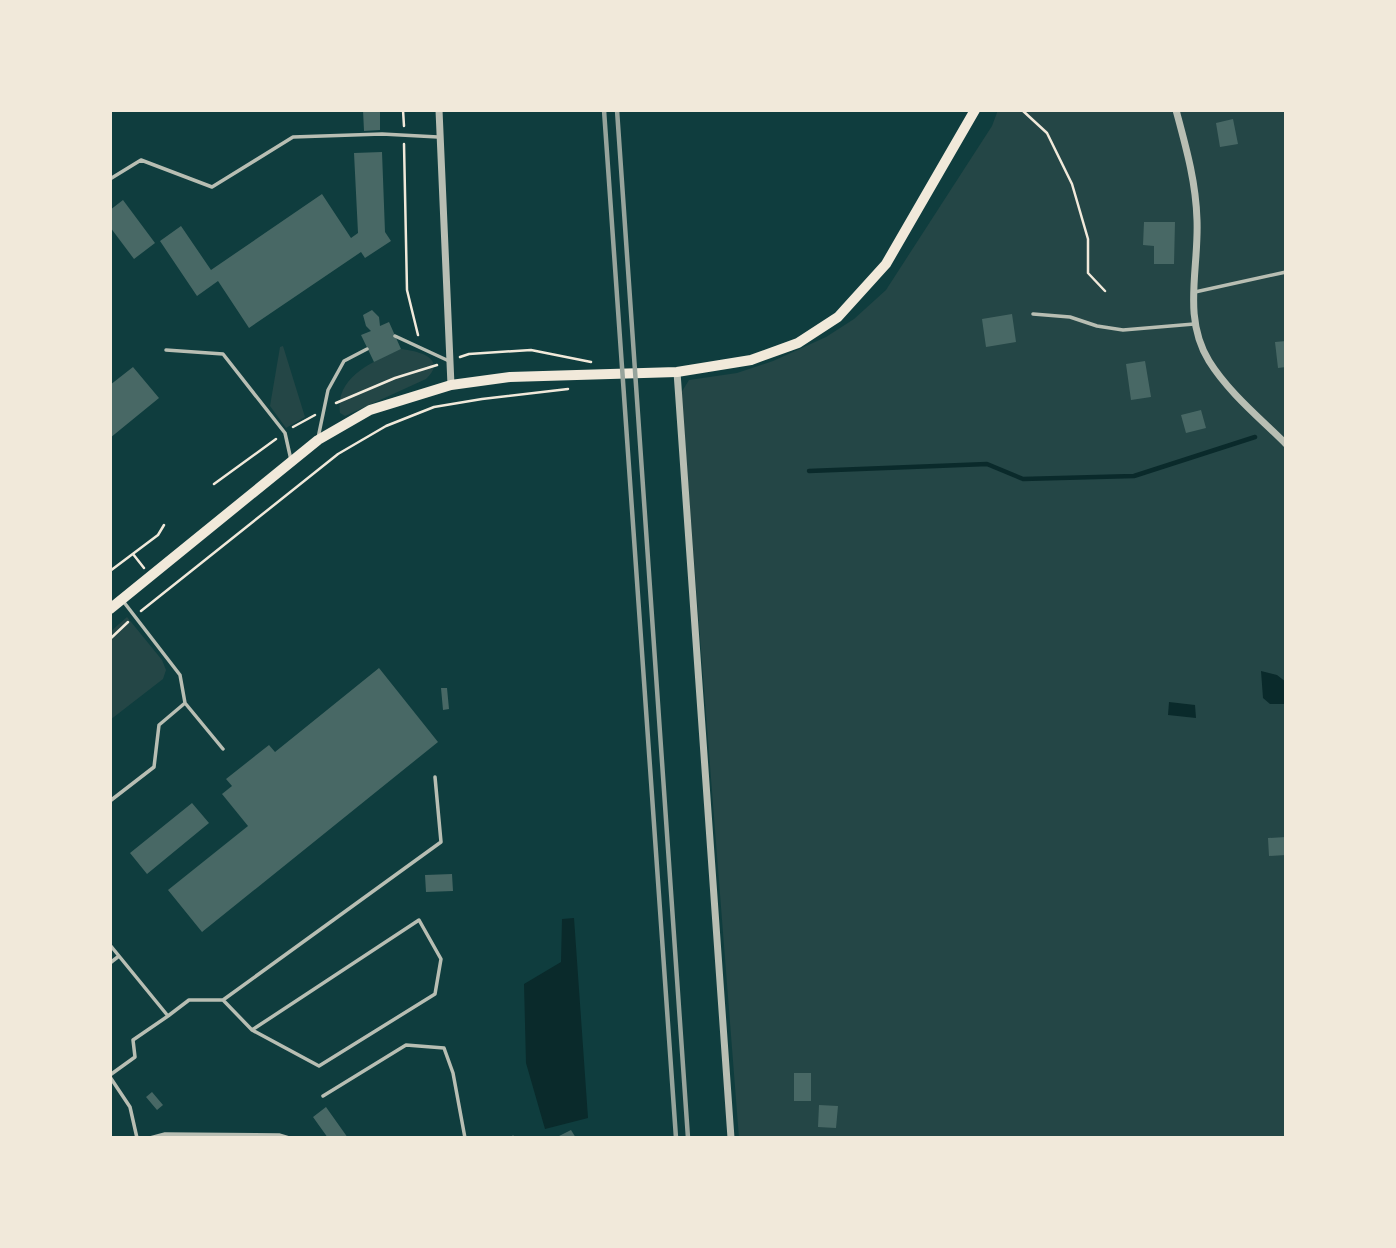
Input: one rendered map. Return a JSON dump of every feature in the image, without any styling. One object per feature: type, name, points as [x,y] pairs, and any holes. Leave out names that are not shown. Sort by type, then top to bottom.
[{"type":"main road","points":[[110,609],[318,440],[370,410],[450,385],[510,377],[677,372],[751,360],[798,343],[838,317],[886,264],[975,110]]},
{"type":"street","points":[[439,110],[450,385]]},
{"type":"street","points":[[1176,110],[1188,150],[1194,184],[1198,253],[1193,293],[1194,324],[1209,360],[1222,380],[1286,444]]},
{"type":"street","points":[[677,372],[732,1138]]},
{"type":"lane","points":[[110,179],[141,160],[212,187],[293,136],[382,134],[440,137]]},
{"type":"lane","points":[[1193,293],[1286,272]]},
{"type":"lane","points":[[1032,314],[1070,317],[1097,326],[1123,330],[1194,324]]},
{"type":"lane","points":[[395,336],[449,360]]},
{"type":"lane","points":[[318,440],[328,390],[344,361],[368,349]]},
{"type":"lane","points":[[166,351],[223,354],[285,433],[291,462]]},
{"type":"lane","points":[[122,600],[180,675],[185,702],[223,749]]},
{"type":"lane","points":[[110,801],[154,767],[159,725],[185,702]]},
{"type":"lane","points":[[137,1138],[130,1107],[110,1076],[135,1057],[133,1040],[189,1000],[223,1000],[441,842],[435,777]]},
{"type":"lane","points":[[223,1000],[252,1030],[318,1066],[435,994],[441,958],[419,920],[252,1030]]},
{"type":"lane","points":[[110,945],[168,1016]]},
{"type":"lane","points":[[110,963],[119,956]]},
{"type":"lane","points":[[323,1096],[406,1045],[444,1048],[453,1073],[465,1138]]},
{"type":"lane","points":[[150,1138],[165,1134],[279,1135],[289,1138]]},
{"type":"path","points":[[403,110],[407,290],[419,345]]},
{"type":"path","points":[[1022,110],[1047,133],[1072,184],[1088,239],[1088,273],[1105,291]]},
{"type":"path","points":[[469,354],[531,350],[589,361]]},
{"type":"path","points":[[340,400],[396,378],[431,368]]},
{"type":"path","points":[[110,639],[135,615],[338,454],[386,426],[434,407],[482,398],[550,393],[578,387],[583,374]]},
{"type":"path","points":[[292,428],[311,417]]},
{"type":"path","points":[[214,485],[278,437]]},
{"type":"path","points":[[110,571],[158,535],[164,525]]},
{"type":"shaded area","points":[[998,110],[1286,110],[1286,1138],[739,1138],[681,393],[689,380],[737,373],[773,361],[826,337],[854,319],[886,290],[992,126]]},
{"type":"shaded area","points":[[283,346],[305,417],[286,428],[270,406],[280,347]]},
{"type":"shaded area","points":[[401,349],[422,354],[432,361],[432,372],[426,379],[345,416],[340,413],[343,389],[350,380],[368,365]]},
{"type":"shaded area","points":[[127,617],[162,660],[166,670],[163,679],[110,720],[110,632]]},
{"type":"shaded area","points":[[1261,671],[1277,675],[1286,682],[1286,704],[1270,704],[1263,698]]},
{"type":"shaded area","points":[[1169,702],[1195,705],[1196,718],[1168,715]]},
{"type":"shaded area","points":[[574,918],[588,1118],[545,1129],[526,1063],[524,984],[561,962],[562,919]]},
{"type":"building","points":[[363,110],[380,110],[380,130],[364,131]]},
{"type":"building","points":[[1233,119],[1238,144],[1220,147],[1216,123]]},
{"type":"building","points":[[382,152],[385,232],[391,241],[365,258],[361,252],[249,328],[218,281],[197,296],[160,241],[181,226],[211,270],[322,194],[351,238],[358,233],[354,153]]},
{"type":"building","points":[[123,200],[155,243],[134,259],[110,227],[110,210]]},
{"type":"building","points":[[1144,222],[1175,222],[1174,264],[1154,264],[1154,246],[1143,245]]},
{"type":"building","points":[[372,310],[379,317],[380,326],[389,322],[401,349],[374,362],[361,335],[371,331],[366,326],[363,315]]},
{"type":"building","points":[[1012,314],[1016,342],[986,347],[982,319]]},
{"type":"building","points":[[1286,341],[1286,367],[1278,368],[1275,342]]},
{"type":"building","points":[[1145,361],[1151,397],[1131,400],[1126,364]]},
{"type":"building","points":[[133,367],[159,398],[110,438],[110,385]]},
{"type":"building","points":[[1201,410],[1206,428],[1186,433],[1181,415]]},
{"type":"building","points":[[379,668],[438,742],[202,932],[168,890],[248,826],[222,794],[232,786],[226,779],[269,745],[275,752]]},
{"type":"building","points":[[441,688],[447,688],[449,709],[443,710]]},
{"type":"building","points":[[192,803],[209,823],[147,874],[130,853]]},
{"type":"building","points":[[1286,837],[1286,855],[1269,856],[1268,838]]},
{"type":"building","points":[[452,874],[453,891],[426,892],[425,875]]},
{"type":"building","points":[[794,1073],[811,1073],[811,1101],[794,1101]]},
{"type":"building","points":[[152,1092],[163,1105],[157,1110],[146,1097]]},
{"type":"building","points":[[819,1105],[838,1106],[836,1128],[818,1127]]},
{"type":"building","points":[[326,1107],[348,1138],[328,1138],[313,1117]]},
{"type":"building","points":[[571,1130],[576,1138],[560,1138],[559,1136]]},
{"type":"waterway","points":[[809,471],[987,464],[1023,479],[1134,476],[1255,437]]},
{"type":"railway","points":[[604,110],[676,1138]]},
{"type":"railway","points":[[617,110],[688,1138]]}]
